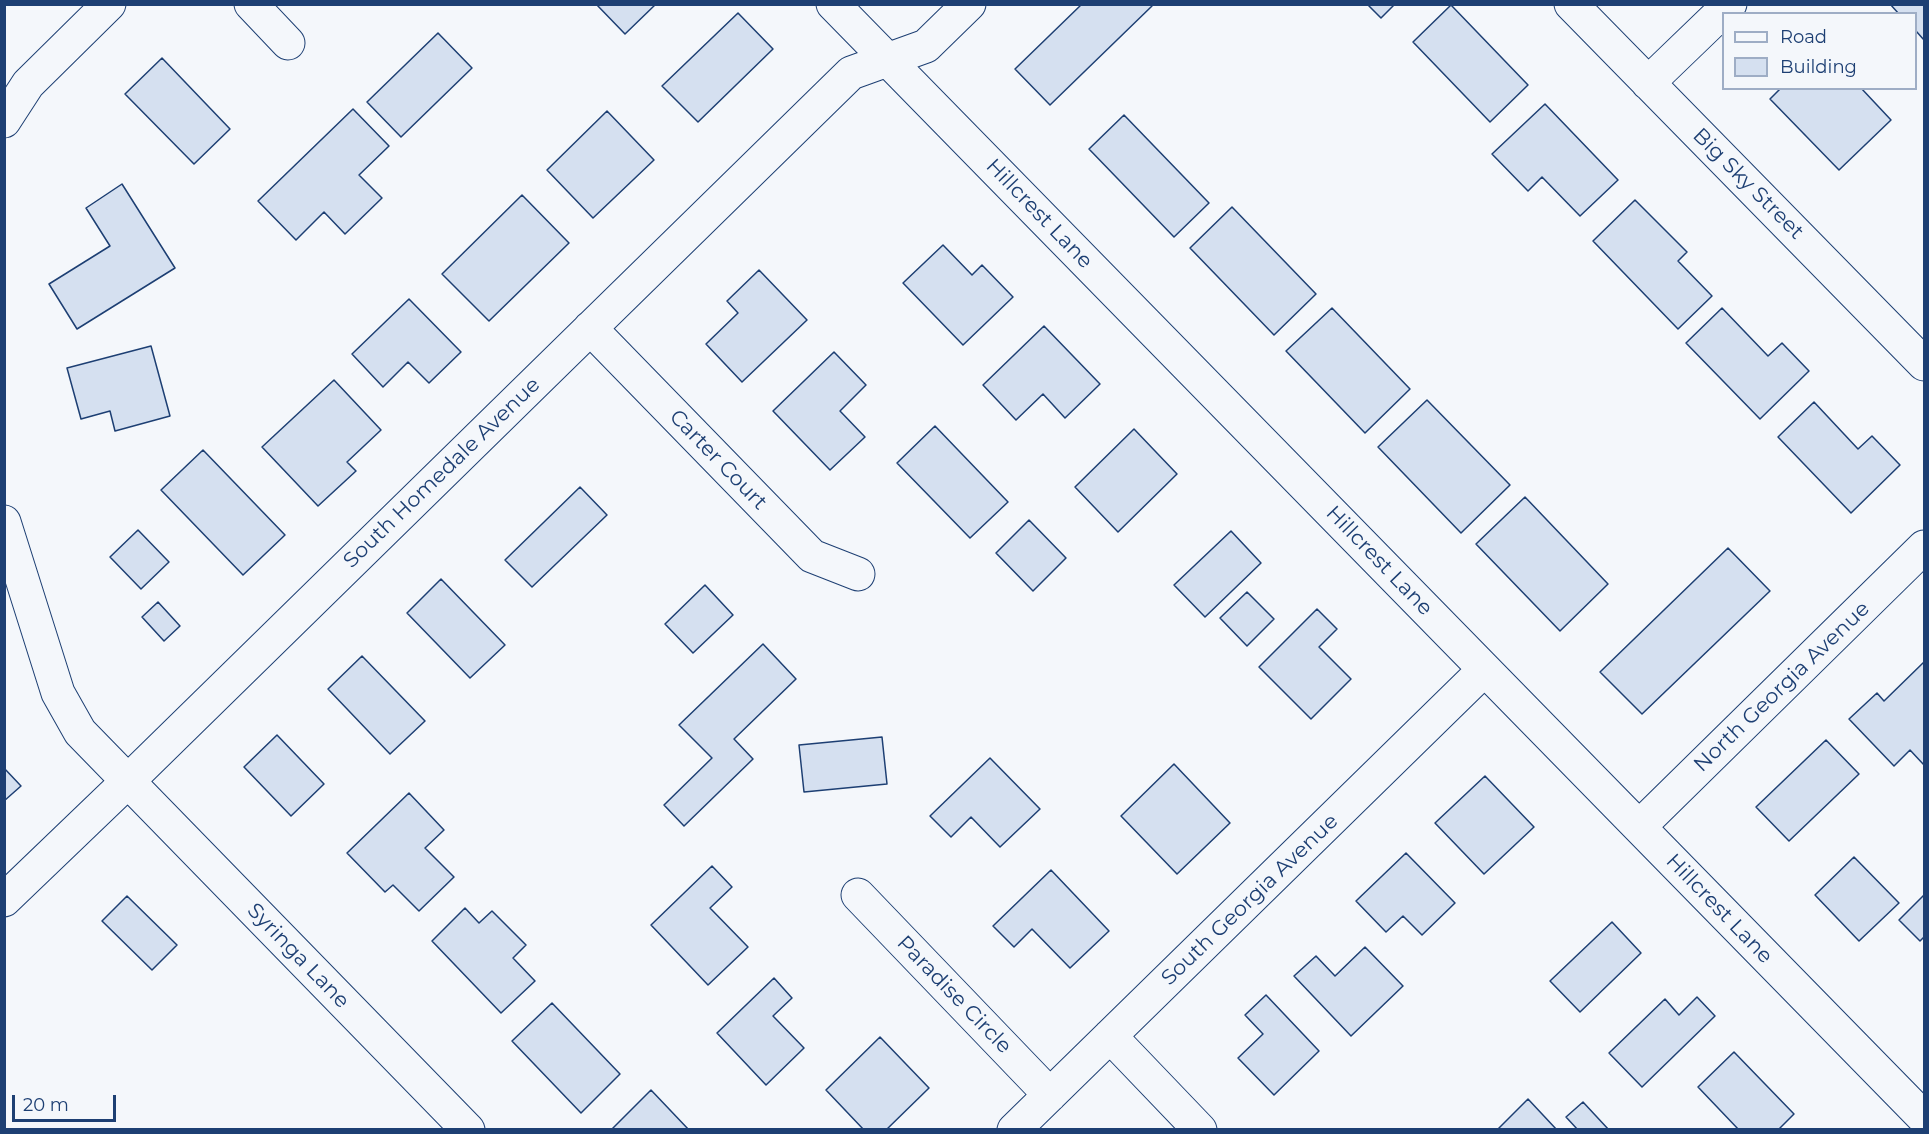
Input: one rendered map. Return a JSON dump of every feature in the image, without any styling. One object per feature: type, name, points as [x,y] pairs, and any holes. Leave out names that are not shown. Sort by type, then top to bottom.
[{"type":"street","points":[[4,121],[28,84],[109,4]]},
{"type":"street","points":[[251,4],[288,43]]},
{"type":"street","name":"Hillcrest Lane","points":[[833,4],[1924,1118]]},
{"type":"street","name":"South Homedale Avenue","points":[[4,900],[128,782],[851,73],[926,46],[969,4]]},
{"type":"street","name":"Big Sky Street","points":[[1571,4],[1924,364]]},
{"type":"street","points":[[1648,83],[1730,4]]},
{"type":"street","name":"Carter Court","points":[[590,328],[812,556],[858,574]]},
{"type":"street","name":"Syringa Lane","points":[[4,522],[58,693],[80,732],[468,1130]]},
{"type":"street","name":"North Georgia Avenue","points":[[1639,827],[1924,547]]},
{"type":"street","name":"South Georgia Avenue","points":[[1014,1130],[1484,670]]},
{"type":"street","name":"Paradise Circle","points":[[858,895],[1050,1095]]},
{"type":"street","points":[[1110,1036],[1200,1130]]},
{"type":"building","points":[[596,4],[656,4],[625,34]]},
{"type":"building","points":[[1082,4],[1150,4],[1152,6],[1050,105],[1015,69]]},
{"type":"building","points":[[1367,4],[1395,4],[1381,18]]},
{"type":"building","points":[[1890,4],[1924,4],[1924,40],[1917,32],[1917,12],[1897,12]]},
{"type":"building","points":[[1451,5],[1528,85],[1490,122],[1413,42]]},
{"type":"building","points":[[738,13],[773,49],[698,122],[662,86]]},
{"type":"building","points":[[438,33],[472,68],[401,137],[367,102]]},
{"type":"building","points":[[162,58],[230,129],[194,164],[125,94]]},
{"type":"building","points":[[1779,90],[1863,90],[1891,120],[1839,170],[1770,99]]},
{"type":"building","points":[[1545,104],[1618,180],[1580,216],[1542,177],[1528,191],[1492,154]]},
{"type":"building","points":[[353,109],[389,146],[359,175],[382,198],[345,234],[324,212],[296,240],[258,201]]},
{"type":"building","points":[[607,111],[654,160],[593,218],[547,170]]},
{"type":"building","points":[[1124,115],[1209,203],[1174,237],[1089,149]]},
{"type":"building","points":[[122,184],[175,268],[77,329],[49,284],[110,246],[86,208]]},
{"type":"building","points":[[522,195],[569,243],[489,321],[442,274]]},
{"type":"building","points":[[1635,200],[1687,252],[1678,261],[1712,296],[1678,329],[1593,241]]},
{"type":"building","points":[[1232,207],[1316,294],[1274,335],[1190,248]]},
{"type":"building","points":[[943,245],[972,275],[982,265],[1013,297],[963,345],[903,283]]},
{"type":"building","points":[[759,270],[807,320],[742,382],[706,344],[738,313],[727,301]]},
{"type":"building","points":[[409,299],[461,352],[429,383],[408,362],[383,387],[352,354]]},
{"type":"building","points":[[1332,308],[1410,389],[1365,433],[1286,351]]},
{"type":"building","points":[[1722,308],[1768,356],[1782,343],[1809,371],[1760,419],[1686,343]]},
{"type":"building","points":[[1044,326],[1100,384],[1065,418],[1043,394],[1016,420],[983,385]]},
{"type":"building","points":[[151,346],[170,416],[115,431],[110,411],[81,419],[67,368]]},
{"type":"building","points":[[834,352],[866,385],[840,411],[865,437],[830,470],[773,411]]},
{"type":"building","points":[[334,380],[381,430],[347,462],[356,471],[318,506],[262,447]]},
{"type":"building","points":[[1427,400],[1510,485],[1461,533],[1378,447]]},
{"type":"building","points":[[1814,402],[1858,449],[1872,436],[1900,465],[1851,513],[1778,437]]},
{"type":"building","points":[[935,426],[1008,502],[970,538],[897,463]]},
{"type":"building","points":[[1134,429],[1177,474],[1118,532],[1075,487]]},
{"type":"building","points":[[203,450],[285,535],[243,575],[161,490]]},
{"type":"building","points":[[580,487],[607,515],[532,587],[505,560]]},
{"type":"building","points":[[1525,497],[1608,584],[1560,631],[1476,544]]},
{"type":"building","points":[[1029,520],[1066,558],[1033,591],[996,553]]},
{"type":"building","points":[[138,530],[169,562],[141,589],[110,557]]},
{"type":"building","points":[[1231,531],[1261,563],[1205,617],[1174,585]]},
{"type":"building","points":[[1728,548],[1770,591],[1642,714],[1600,672]]},
{"type":"building","points":[[441,579],[505,645],[470,678],[407,613]]},
{"type":"building","points":[[705,585],[733,615],[693,653],[665,624]]},
{"type":"building","points":[[1247,592],[1274,619],[1247,646],[1220,618]]},
{"type":"building","points":[[158,602],[180,626],[164,641],[142,617]]},
{"type":"building","points":[[1317,609],[1337,629],[1319,647],[1351,679],[1311,719],[1259,667]]},
{"type":"building","points":[[763,644],[796,679],[734,739],[753,759],[684,826],[664,805],[712,758],[679,725]]},
{"type":"building","points":[[362,656],[425,721],[390,754],[328,689]]},
{"type":"building","points":[[1924,662],[1924,765],[1910,750],[1894,766],[1849,719],[1877,693],[1884,701]]},
{"type":"building","points":[[277,735],[324,784],[291,816],[244,767]]},
{"type":"building","points":[[882,737],[887,784],[804,792],[799,745]]},
{"type":"building","points":[[1826,740],[1859,774],[1789,841],[1756,807]]},
{"type":"building","points":[[990,758],[1040,809],[1000,847],[971,817],[951,837],[930,816]]},
{"type":"building","points":[[1174,764],[1230,823],[1177,874],[1121,816]]},
{"type":"building","points":[[4,768],[21,786],[4,801]]},
{"type":"building","points":[[1485,776],[1534,827],[1484,874],[1435,823]]},
{"type":"building","points":[[409,793],[444,830],[425,848],[454,877],[419,911],[393,885],[385,892],[347,853]]},
{"type":"building","points":[[1406,853],[1455,903],[1422,935],[1403,916],[1386,932],[1356,901]]},
{"type":"building","points":[[1854,857],[1899,903],[1859,941],[1815,895]]},
{"type":"building","points":[[712,866],[732,887],[710,908],[748,947],[708,985],[651,925]]},
{"type":"building","points":[[1051,870],[1109,931],[1070,968],[1032,929],[1014,947],[993,926]]},
{"type":"building","points":[[1924,895],[1924,937],[1920,941],[1899,920]]},
{"type":"building","points":[[127,896],[177,945],[152,970],[102,921]]},
{"type":"building","points":[[465,908],[479,923],[492,911],[526,945],[513,958],[535,981],[501,1013],[432,941]]},
{"type":"building","points":[[1612,922],[1641,953],[1580,1012],[1550,981]]},
{"type":"building","points":[[1365,947],[1403,986],[1351,1036],[1294,976],[1316,956],[1335,976]]},
{"type":"building","points":[[774,978],[792,998],[773,1016],[804,1048],[766,1085],[717,1033]]},
{"type":"building","points":[[1266,995],[1319,1051],[1274,1095],[1238,1058],[1263,1034],[1245,1015]]},
{"type":"building","points":[[1697,997],[1715,1016],[1642,1087],[1609,1053],[1665,999],[1679,1015]]},
{"type":"building","points":[[552,1003],[620,1074],[581,1113],[512,1041]]},
{"type":"building","points":[[880,1037],[929,1088],[886,1130],[864,1130],[826,1090]]},
{"type":"building","points":[[1734,1052],[1794,1114],[1778,1130],[1739,1130],[1698,1087]]},
{"type":"building","points":[[651,1090],[689,1130],[611,1130]]},
{"type":"building","points":[[1528,1099],[1557,1130],[1497,1130]]},
{"type":"building","points":[[1583,1102],[1609,1130],[1578,1130],[1566,1117]]}]
